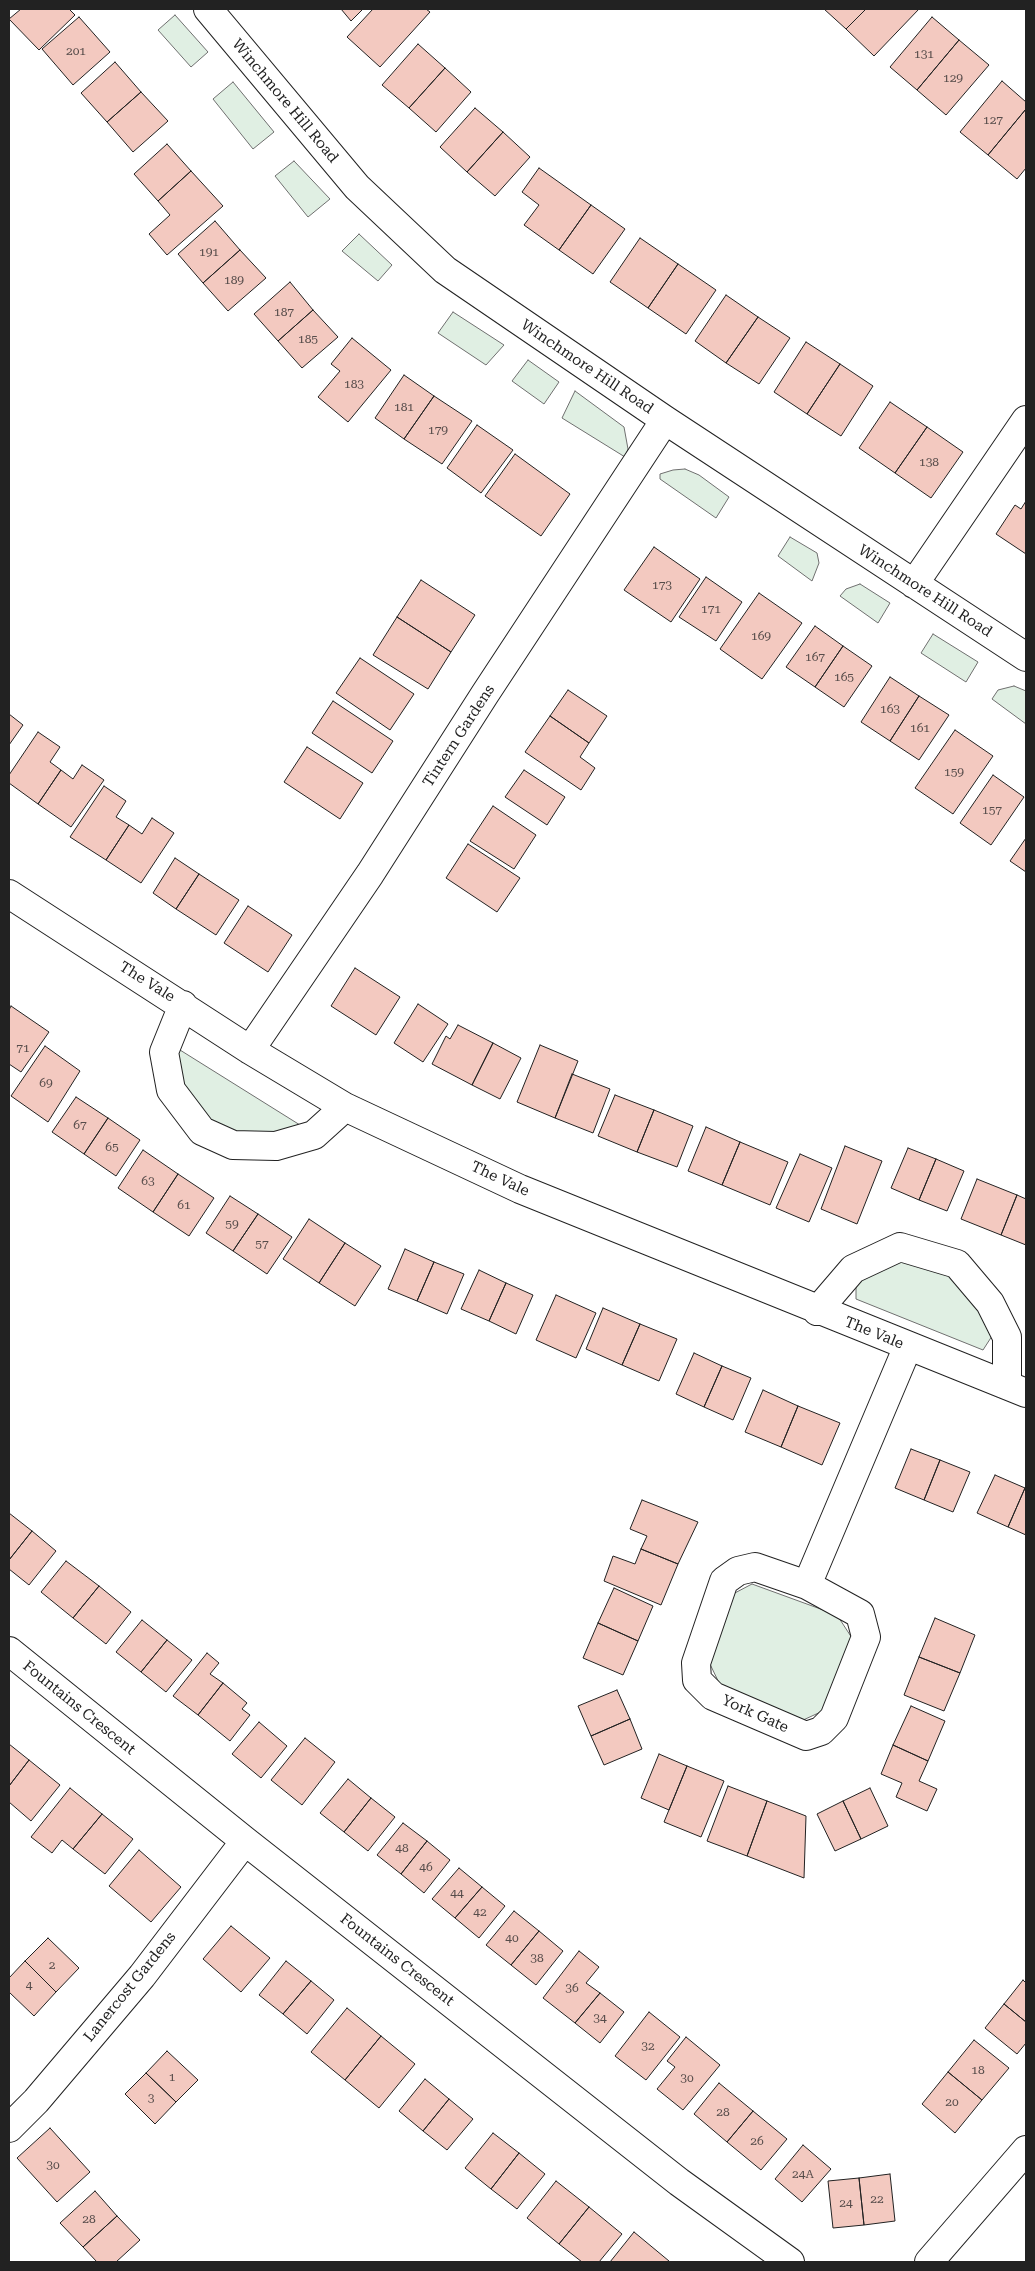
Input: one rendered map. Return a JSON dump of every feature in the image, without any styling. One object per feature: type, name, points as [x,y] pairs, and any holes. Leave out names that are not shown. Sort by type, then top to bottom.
[{"type":"street","name":"Winchmore Hill Road","points":[[208,9],[357,187],[445,270],[665,420],[1026,657]]},
{"type":"street","name":"Tintern Gardens","points":[[250,1050],[370,874],[485,694],[665,420]]},
{"type":"street","points":[[914,584],[1026,420]]},
{"type":"street","name":"The Vale","points":[[9,894],[250,1050],[345,1107],[520,1189],[818,1311],[1017,1389]]},
{"type":"street","points":[[183,1005],[164,1052],[171,1090],[202,1131],[233,1145],[276,1146],[314,1136],[345,1107]]},
{"type":"street","points":[[818,1311],[853,1269],[900,1247],[957,1264],[990,1303],[1007,1337],[1017,1389]]},
{"type":"street","points":[[807,1585],[908,1346]]},
{"type":"street","name":"York Gate","points":[[755,1567],[807,1585],[860,1614],[866,1637],[834,1718],[821,1731],[806,1736],[713,1696],[697,1680],[696,1663],[724,1581],[738,1571],[755,1567]]},
{"type":"street","name":"Fountains Crescent","points":[[9,1651],[245,1841],[679,2182],[790,2262]]},
{"type":"street","name":"Lanercost Gardens","points":[[9,2128],[36,2101],[142,1976],[245,1841]]},
{"type":"street","points":[[929,2262],[1026,2150]]},
{"type":"green space","points":[[175,15],[208,52],[191,67],[158,30]]},
{"type":"green space","points":[[233,82],[274,132],[253,149],[213,99]]},
{"type":"green space","points":[[294,161],[330,199],[308,217],[275,176]]},
{"type":"green space","points":[[359,234],[392,265],[378,281],[342,251]]},
{"type":"green space","points":[[453,312],[504,345],[486,365],[438,333]]},
{"type":"green space","points":[[528,360],[559,382],[544,404],[512,381]]},
{"type":"green space","points":[[575,391],[624,427],[628,449],[625,457],[562,418]]},
{"type":"green space","points":[[685,469],[699,475],[729,497],[716,518],[660,479],[660,474]]},
{"type":"green space","points":[[790,537],[817,553],[819,563],[812,581],[778,556]]},
{"type":"green space","points":[[860,584],[890,603],[878,623],[840,596],[846,589]]},
{"type":"green space","points":[[933,634],[978,662],[966,682],[921,653]]},
{"type":"green space","points":[[1014,686],[1026,691],[1026,724],[992,699],[998,690]]},
{"type":"green space","points":[[180,1050],[300,1125],[271,1140],[233,1142],[203,1121],[172,1066]]},
{"type":"green space","points":[[890,1260],[932,1265],[965,1284],[992,1336],[983,1350],[856,1299],[856,1277]]},
{"type":"green space","points":[[752,1584],[837,1615],[852,1638],[825,1710],[801,1721],[722,1689],[708,1660],[731,1595]]},
{"type":"building","points":[[21,9],[69,9],[75,15],[39,50],[9,19]]},
{"type":"building","points":[[341,9],[363,9],[351,21]]},
{"type":"building","points":[[373,9],[426,9],[430,12],[380,67],[347,37]]},
{"type":"building","points":[[824,9],[866,9],[846,29]]},
{"type":"building","points":[[866,9],[919,9],[874,56],[846,29]]},
{"type":"building","points":[[79,17],[110,52],[73,85],[42,49]]},
{"type":"building","points":[[932,17],[959,40],[917,90],[890,67]]},
{"type":"building","points":[[959,40],[989,65],[946,115],[917,90]]},
{"type":"building","points":[[418,44],[445,68],[409,108],[382,85]]},
{"type":"building","points":[[115,62],[141,92],[107,122],[81,93]]},
{"type":"building","points":[[445,68],[471,92],[436,132],[409,108]]},
{"type":"building","points":[[1002,81],[1026,102],[1026,109],[988,155],[960,132]]},
{"type":"building","points":[[141,92],[168,121],[133,152],[107,122]]},
{"type":"building","points":[[475,108],[503,132],[467,172],[440,147]]},
{"type":"building","points":[[1026,109],[1026,168],[1017,179],[988,155]]},
{"type":"building","points":[[503,132],[530,157],[495,196],[467,172]]},
{"type":"building","points":[[167,144],[191,171],[158,201],[134,174]]},
{"type":"building","points":[[539,168],[591,205],[559,250],[524,225],[539,205],[522,192]]},
{"type":"building","points":[[191,171],[223,206],[167,255],[149,234],[170,215],[158,201]]},
{"type":"building","points":[[591,205],[625,229],[593,274],[559,250]]},
{"type":"building","points":[[215,221],[240,250],[203,283],[178,254]]},
{"type":"building","points":[[640,238],[678,264],[648,308],[610,282]]},
{"type":"building","points":[[240,250],[266,278],[228,311],[203,283]]},
{"type":"building","points":[[678,264],[716,290],[686,334],[648,308]]},
{"type":"building","points":[[290,282],[313,310],[278,341],[254,314]]},
{"type":"building","points":[[726,295],[758,317],[726,363],[695,341]]},
{"type":"building","points":[[313,310],[338,337],[302,368],[278,341]]},
{"type":"building","points":[[758,317],[790,338],[759,384],[726,363]]},
{"type":"building","points":[[352,338],[391,370],[348,422],[318,397],[340,371],[331,364]]},
{"type":"building","points":[[806,342],[840,364],[807,414],[774,392]]},
{"type":"building","points":[[840,364],[873,386],[841,436],[807,414]]},
{"type":"building","points":[[404,375],[434,396],[404,439],[375,418]]},
{"type":"building","points":[[434,396],[472,421],[442,464],[404,439]]},
{"type":"building","points":[[890,402],[927,427],[895,473],[859,448]]},
{"type":"building","points":[[477,425],[513,450],[481,493],[447,468]]},
{"type":"building","points":[[927,427],[963,452],[931,498],[895,473]]},
{"type":"building","points":[[515,454],[570,494],[541,536],[485,496]]},
{"type":"building","points":[[1026,501],[1026,554],[996,534],[1015,505],[1021,509]]},
{"type":"building","points":[[654,547],[700,579],[671,622],[624,590]]},
{"type":"building","points":[[706,577],[742,602],[716,641],[679,617]]},
{"type":"building","points":[[421,580],[475,615],[451,652],[397,617]]},
{"type":"building","points":[[759,593],[802,623],[762,679],[720,649]]},
{"type":"building","points":[[397,617],[451,652],[428,689],[373,655]]},
{"type":"building","points":[[815,626],[843,646],[815,687],[786,667]]},
{"type":"building","points":[[843,646],[872,666],[844,707],[815,687]]},
{"type":"building","points":[[360,658],[414,694],[390,730],[336,693]]},
{"type":"building","points":[[890,677],[919,696],[890,741],[861,722]]},
{"type":"building","points":[[568,690],[607,716],[589,743],[550,716]]},
{"type":"building","points":[[919,696],[949,715],[919,760],[890,741]]},
{"type":"building","points":[[333,701],[393,741],[372,773],[312,733]]},
{"type":"building","points":[[9,714],[23,725],[9,745]]},
{"type":"building","points":[[550,716],[589,743],[580,757],[595,768],[581,790],[525,752]]},
{"type":"building","points":[[955,730],[993,756],[953,814],[915,788]]},
{"type":"building","points":[[38,732],[60,747],[50,762],[61,770],[38,804],[9,783],[9,775]]},
{"type":"building","points":[[307,747],[363,783],[340,819],[284,782]]},
{"type":"building","points":[[82,765],[104,780],[71,827],[38,804],[61,770],[73,779]]},
{"type":"building","points":[[524,770],[565,797],[547,825],[505,797]]},
{"type":"building","points":[[993,775],[1024,797],[991,845],[960,823]]},
{"type":"building","points":[[104,786],[126,801],[116,817],[129,825],[106,860],[70,837]]},
{"type":"building","points":[[493,806],[536,835],[514,869],[470,841]]},
{"type":"building","points":[[152,818],[174,833],[141,883],[106,860],[129,825],[142,834]]},
{"type":"building","points":[[1026,838],[1026,872],[1010,861]]},
{"type":"building","points":[[468,844],[520,878],[497,912],[446,878]]},
{"type":"building","points":[[175,858],[199,874],[176,909],[153,893]]},
{"type":"building","points":[[199,874],[239,900],[216,935],[176,909]]},
{"type":"building","points":[[248,906],[292,935],[268,972],[224,943]]},
{"type":"building","points":[[355,968],[400,997],[376,1035],[331,1006]]},
{"type":"building","points":[[418,1004],[448,1024],[423,1062],[394,1043]]},
{"type":"building","points":[[11,1006],[49,1032],[21,1072],[9,1064],[9,1010]]},
{"type":"building","points":[[458,1025],[493,1043],[472,1085],[432,1064],[446,1036],[450,1039]]},
{"type":"building","points":[[493,1043],[521,1058],[500,1099],[472,1085]]},
{"type":"building","points":[[540,1045],[578,1061],[555,1118],[517,1102]]},
{"type":"building","points":[[45,1046],[80,1071],[48,1122],[11,1096]]},
{"type":"building","points":[[572,1074],[610,1089],[593,1133],[555,1118]]},
{"type":"building","points":[[615,1095],[654,1110],[637,1152],[598,1136]]},
{"type":"building","points":[[76,1097],[108,1118],[84,1154],[52,1132]]},
{"type":"building","points":[[654,1110],[693,1126],[677,1167],[637,1152]]},
{"type":"building","points":[[108,1118],[140,1140],[116,1176],[84,1154]]},
{"type":"building","points":[[706,1127],[740,1142],[722,1185],[688,1171]]},
{"type":"building","points":[[740,1142],[788,1162],[770,1205],[722,1185]]},
{"type":"building","points":[[845,1146],[882,1161],[857,1224],[821,1209]]},
{"type":"building","points":[[908,1148],[936,1159],[919,1200],[891,1188]]},
{"type":"building","points":[[143,1150],[178,1174],[153,1212],[118,1188]]},
{"type":"building","points":[[800,1154],[832,1168],[809,1222],[776,1208]]},
{"type":"building","points":[[936,1159],[964,1171],[947,1211],[919,1200]]},
{"type":"building","points":[[178,1174],[214,1198],[189,1236],[153,1212]]},
{"type":"building","points":[[977,1179],[1017,1195],[1001,1235],[961,1219]]},
{"type":"building","points":[[1017,1195],[1026,1199],[1026,1245],[1001,1235]]},
{"type":"building","points":[[230,1196],[258,1214],[233,1251],[206,1233]]},
{"type":"building","points":[[258,1214],[292,1237],[267,1274],[233,1251]]},
{"type":"building","points":[[309,1219],[345,1243],[319,1283],[283,1259]]},
{"type":"building","points":[[345,1243],[381,1266],[355,1306],[319,1283]]},
{"type":"building","points":[[405,1249],[434,1262],[417,1301],[388,1289]]},
{"type":"building","points":[[434,1262],[464,1274],[447,1314],[417,1301]]},
{"type":"building","points":[[479,1270],[506,1283],[489,1321],[461,1309]]},
{"type":"building","points":[[506,1283],[533,1295],[516,1334],[489,1321]]},
{"type":"building","points":[[556,1295],[596,1313],[576,1358],[536,1340]]},
{"type":"building","points":[[603,1308],[640,1324],[622,1365],[586,1349]]},
{"type":"building","points":[[640,1324],[677,1339],[659,1381],[622,1365]]},
{"type":"building","points":[[694,1353],[722,1366],[704,1407],[676,1394]]},
{"type":"building","points":[[722,1366],[751,1378],[733,1420],[704,1407]]},
{"type":"building","points":[[763,1390],[798,1406],[781,1447],[745,1432]]},
{"type":"building","points":[[798,1406],[840,1423],[822,1465],[781,1447]]},
{"type":"building","points":[[911,1449],[940,1460],[924,1500],[895,1488]]},
{"type":"building","points":[[940,1460],[970,1472],[953,1512],[924,1500]]},
{"type":"building","points":[[995,1475],[1025,1488],[1008,1527],[977,1513]]},
{"type":"building","points":[[1026,1489],[1026,1535],[1008,1527]]},
{"type":"building","points":[[642,1500],[698,1522],[678,1564],[641,1549],[647,1536],[630,1529]]},
{"type":"building","points":[[9,1513],[32,1531],[9,1560]]},
{"type":"building","points":[[32,1531],[56,1551],[29,1585],[9,1569],[9,1560]]},
{"type":"building","points":[[641,1549],[678,1564],[661,1605],[604,1581],[613,1556],[635,1564]]},
{"type":"building","points":[[66,1561],[99,1586],[73,1618],[41,1592]]},
{"type":"building","points":[[99,1586],[131,1612],[106,1644],[73,1618]]},
{"type":"building","points":[[614,1588],[653,1606],[638,1641],[598,1623]]},
{"type":"building","points":[[935,1618],[975,1635],[960,1673],[919,1657]]},
{"type":"building","points":[[142,1620],[167,1640],[141,1672],[116,1652]]},
{"type":"building","points":[[598,1623],[638,1641],[623,1675],[583,1658]]},
{"type":"building","points":[[167,1640],[192,1660],[166,1692],[141,1672]]},
{"type":"building","points":[[207,1653],[219,1663],[210,1674],[223,1683],[198,1715],[173,1696]]},
{"type":"building","points":[[919,1657],[960,1673],[944,1711],[904,1695]]},
{"type":"building","points":[[223,1683],[247,1703],[242,1709],[250,1715],[230,1741],[198,1715]]},
{"type":"building","points":[[617,1690],[630,1719],[591,1736],[578,1706]]},
{"type":"building","points":[[911,1706],[945,1721],[928,1761],[893,1745]]},
{"type":"building","points":[[630,1719],[642,1749],[604,1765],[591,1736]]},
{"type":"building","points":[[259,1722],[287,1746],[261,1778],[232,1754]]},
{"type":"building","points":[[305,1738],[335,1762],[302,1805],[271,1780]]},
{"type":"building","points":[[9,1744],[29,1760],[9,1786]]},
{"type":"building","points":[[893,1745],[928,1761],[919,1781],[937,1789],[927,1811],[896,1797],[902,1783],[881,1774]]},
{"type":"building","points":[[659,1754],[687,1766],[669,1810],[641,1798]]},
{"type":"building","points":[[29,1760],[60,1785],[31,1821],[9,1802],[9,1786]]},
{"type":"building","points":[[687,1766],[724,1781],[701,1837],[664,1822]]},
{"type":"building","points":[[348,1779],[371,1798],[344,1832],[320,1813]]},
{"type":"building","points":[[728,1786],[767,1801],[747,1856],[707,1841]]},
{"type":"building","points":[[70,1788],[102,1814],[73,1849],[62,1840],[52,1853],[31,1837]]},
{"type":"building","points":[[870,1788],[888,1826],[861,1839],[843,1801]]},
{"type":"building","points":[[371,1798],[395,1817],[368,1851],[344,1832]]},
{"type":"building","points":[[767,1801],[806,1816],[804,1878],[747,1856]]},
{"type":"building","points":[[843,1801],[861,1839],[835,1851],[817,1814]]},
{"type":"building","points":[[102,1814],[133,1839],[105,1874],[73,1849]]},
{"type":"building","points":[[403,1823],[427,1841],[401,1874],[377,1855]]},
{"type":"building","points":[[427,1841],[450,1860],[424,1893],[401,1874]]},
{"type":"building","points":[[139,1850],[181,1887],[151,1922],[109,1886]]},
{"type":"building","points":[[459,1868],[482,1887],[455,1918],[432,1899]]},
{"type":"building","points":[[482,1887],[505,1906],[479,1938],[455,1918]]},
{"type":"building","points":[[514,1911],[539,1931],[511,1965],[486,1945]]},
{"type":"building","points":[[231,1926],[270,1958],[241,1992],[203,1959]]},
{"type":"building","points":[[539,1931],[563,1951],[536,1985],[511,1965]]},
{"type":"building","points":[[48,1938],[79,1968],[56,1992],[25,1961]]},
{"type":"building","points":[[579,1951],[599,1967],[586,1983],[600,1993],[575,2023],[543,1998]]},
{"type":"building","points":[[25,1961],[56,1992],[34,2016],[9,1992],[9,1978]]},
{"type":"building","points":[[286,1961],[311,1981],[283,2014],[259,1995]]},
{"type":"building","points":[[1023,1980],[1026,1983],[1026,2022],[1004,2004]]},
{"type":"building","points":[[311,1981],[334,2000],[307,2034],[283,2014]]},
{"type":"building","points":[[600,1993],[624,2012],[600,2043],[575,2023]]},
{"type":"building","points":[[1004,2004],[1026,2022],[1026,2043],[1017,2054],[985,2028]]},
{"type":"building","points":[[347,2008],[381,2036],[345,2080],[311,2052]]},
{"type":"building","points":[[649,2012],[680,2037],[646,2080],[615,2056]]},
{"type":"building","points":[[381,2036],[415,2064],[379,2108],[345,2080]]},
{"type":"building","points":[[686,2037],[720,2065],[683,2110],[657,2089],[675,2067],[667,2061]]},
{"type":"building","points":[[974,2040],[1009,2068],[982,2100],[948,2072]]},
{"type":"building","points":[[167,2051],[198,2080],[176,2102],[146,2073]]},
{"type":"building","points":[[948,2072],[982,2100],[955,2133],[922,2104]]},
{"type":"building","points":[[146,2073],[176,2102],[155,2124],[125,2094]]},
{"type":"building","points":[[425,2079],[449,2099],[423,2131],[399,2111]]},
{"type":"building","points":[[719,2083],[753,2111],[727,2142],[694,2114]]},
{"type":"building","points":[[449,2099],[473,2119],[447,2150],[423,2131]]},
{"type":"building","points":[[753,2111],[787,2139],[761,2170],[727,2142]]},
{"type":"building","points":[[50,2128],[90,2172],[57,2202],[17,2158]]},
{"type":"building","points":[[493,2133],[519,2153],[491,2189],[465,2168]]},
{"type":"building","points":[[803,2145],[831,2169],[802,2202],[775,2179]]},
{"type":"building","points":[[519,2153],[545,2174],[517,2209],[491,2189]]},
{"type":"building","points":[[890,2174],[895,2221],[864,2225],[859,2178]]},
{"type":"building","points":[[859,2178],[864,2225],[833,2228],[828,2181]]},
{"type":"building","points":[[556,2181],[589,2207],[559,2244],[527,2218]]},
{"type":"building","points":[[95,2191],[117,2216],[83,2247],[60,2223]]},
{"type":"building","points":[[589,2207],[622,2234],[599,2262],[582,2262],[559,2244]]},
{"type":"building","points":[[117,2216],[140,2240],[116,2262],[97,2262],[83,2247]]},
{"type":"building","points":[[634,2232],[669,2261],[610,2262]]}]
